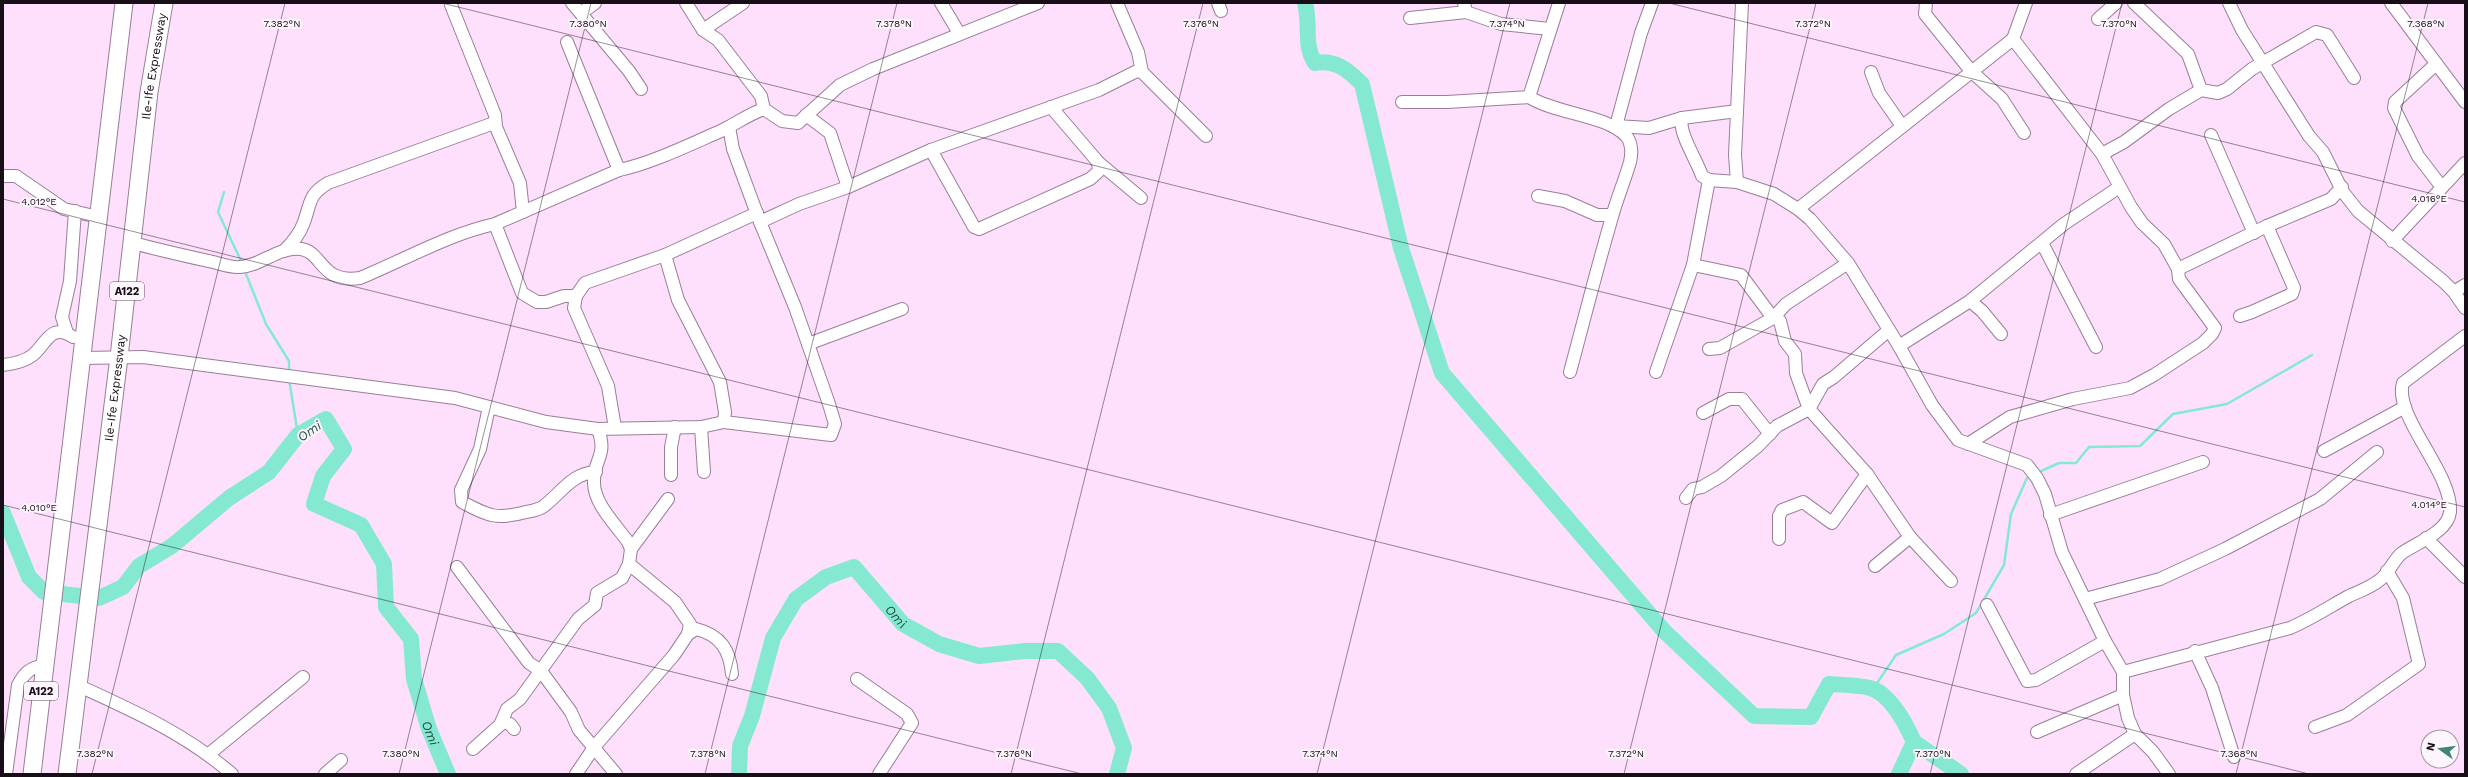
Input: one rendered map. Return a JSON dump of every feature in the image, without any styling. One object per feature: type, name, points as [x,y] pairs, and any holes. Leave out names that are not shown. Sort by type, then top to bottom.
[{"type":"highway","name":"A122","points":[[32,774],[124,3]]},
{"type":"highway","name":"Ile-Ife Expressway","points":[[67,774],[90,579],[133,243],[149,92],[164,3]]},
{"type":"street","points":[[572,3],[629,71],[641,89]]},
{"type":"street","points":[[580,13],[595,3]]},
{"type":"street","points":[[686,3],[703,30],[718,40],[761,96],[764,109],[782,121],[798,123],[840,85],[873,69],[959,33],[1038,3]]},
{"type":"street","points":[[703,30],[743,3]]},
{"type":"street","points":[[941,3],[959,33]]},
{"type":"street","points":[[1117,3],[1138,52],[1142,72],[1206,136]]},
{"type":"street","points":[[1529,97],[1559,3]]},
{"type":"street","points":[[1616,126],[1641,33],[1652,3]]},
{"type":"street","points":[[1737,182],[1735,155],[1742,3]]},
{"type":"street","points":[[1926,3],[1925,14],[1971,72],[2002,99],[2024,133]]},
{"type":"street","points":[[1798,208],[2013,39],[2026,3]]},
{"type":"street","points":[[2098,19],[2116,3]]},
{"type":"street","points":[[2134,3],[2188,54],[2201,90]]},
{"type":"street","points":[[2229,3],[2242,30],[2305,130],[2323,152],[2342,187],[2343,192],[2358,212],[2454,292],[2465,308]]},
{"type":"street","points":[[2391,3],[2465,102]]},
{"type":"street","points":[[451,5],[495,114],[494,123],[520,183],[523,212]]},
{"type":"street","points":[[1410,18],[1465,8],[1501,24],[1550,29]]},
{"type":"street","points":[[2102,154],[2124,142],[2169,109],[2201,90],[2218,93],[2227,89],[2263,62],[2316,32],[2327,34],[2354,78]]},
{"type":"street","points":[[1968,444],[2010,417],[2073,399],[2130,388],[2154,376],[2203,343],[2212,334],[2215,328],[2179,279],[2178,269],[2164,244],[2142,223],[2118,188],[2102,154],[2013,39]]},
{"type":"street","points":[[567,42],[619,170]]},
{"type":"street","points":[[2436,64],[2395,102],[2394,108],[2418,156],[2442,186]]},
{"type":"street","points":[[615,428],[608,386],[574,308],[576,296],[586,283],[664,255],[759,217],[848,187],[932,150],[1100,90],[1136,71],[1142,72]]},
{"type":"street","points":[[1871,72],[1878,86],[1879,93],[1902,126]]},
{"type":"street","points":[[1402,102],[1447,102],[1529,97],[1539,103],[1564,112],[1616,126],[1649,128],[1682,118],[1737,111]]},
{"type":"street","points":[[1051,107],[1098,162],[1141,198]]},
{"type":"street","points":[[133,243],[239,267],[257,264],[284,251],[301,249],[330,274],[348,280],[360,278],[475,228],[495,224],[619,170],[636,166],[725,129],[752,113],[764,109]]},
{"type":"street","points":[[806,115],[830,133],[848,187]]},
{"type":"street","points":[[1682,118],[1681,129],[1695,156],[1702,176],[1709,180],[1737,182],[1774,194],[1798,208],[1810,219],[1848,263],[1945,425],[1958,440],[2027,465],[2045,494],[2062,552],[2105,641],[2123,672],[2123,695],[2128,718],[2135,734],[2153,752],[2169,774]]},
{"type":"street","points":[[284,251],[298,236],[305,222],[308,204],[316,190],[322,186],[418,149],[494,123]]},
{"type":"street","points":[[1570,372],[1612,215],[1630,161],[1630,144],[1628,137],[1616,126]]},
{"type":"street","points":[[75,211],[70,281],[62,317],[67,333],[83,351],[119,357],[143,357],[455,398],[546,422],[598,429],[701,427],[724,422],[831,435],[835,424],[808,344],[733,149],[729,127],[725,129]]},
{"type":"street","points":[[2211,135],[2254,233]]},
{"type":"street","points":[[932,150],[974,227],[979,229],[1090,179],[1099,171],[1098,162]]},
{"type":"street","points":[[2392,241],[2465,163]]},
{"type":"street","points":[[3,176],[16,176],[64,209],[98,217]]},
{"type":"street","points":[[1656,372],[1693,265],[1709,180]]},
{"type":"street","points":[[2178,269],[2267,226],[2331,199],[2342,187]]},
{"type":"street","points":[[1899,346],[1970,301],[2098,200],[2118,188]]},
{"type":"street","points":[[1538,196],[1565,201],[1597,215],[1612,215]]},
{"type":"street","points":[[495,224],[522,293],[537,302],[546,302],[564,296],[576,296]]},
{"type":"street","points":[[2240,316],[2288,298],[2292,294],[2294,288],[2267,226]]},
{"type":"street","points":[[2042,243],[2096,347]]},
{"type":"street","points":[[664,255],[678,300],[720,382],[725,412],[724,422]]},
{"type":"street","points":[[1848,263],[1786,304],[1774,317],[1780,321],[1785,341],[1795,354],[1796,373],[1809,409],[1867,474],[1910,537],[1951,581]]},
{"type":"street","points":[[1693,265],[1742,275],[1773,318],[1720,348],[1709,349]]},
{"type":"street","points":[[2454,292],[2465,285]]},
{"type":"street","points":[[1970,301],[1982,311],[2001,334]]},
{"type":"street","points":[[808,344],[902,309]]},
{"type":"street","points":[[1686,498],[1693,489],[1702,487],[1736,465],[1777,426],[1809,409],[1823,384],[1834,377],[1889,330]]},
{"type":"street","points":[[3,365],[14,364],[32,356],[49,336],[56,332],[67,333]]},
{"type":"street","points":[[2123,672],[2194,651],[2231,644],[2301,624],[2382,579],[2401,554],[2444,525],[2450,514],[2449,500],[2439,474],[2405,407],[2400,392],[2403,383],[2465,336]]},
{"type":"street","points":[[1703,413],[1729,399],[1742,399],[1770,434]]},
{"type":"street","points":[[489,407],[480,449],[461,490],[462,502],[482,513],[506,518],[542,508],[576,476],[586,472],[596,472]]},
{"type":"street","points":[[2324,451],[2405,407]]},
{"type":"street","points":[[671,475],[671,447],[675,427]]},
{"type":"street","points":[[701,427],[704,472]]},
{"type":"street","points":[[598,429],[603,451],[594,483],[597,497],[631,549]]},
{"type":"street","points":[[2085,599],[2160,579],[2225,549],[2320,499],[2377,452]]},
{"type":"street","points":[[2050,515],[2203,462]]},
{"type":"street","points":[[1778,539],[1779,516],[1782,510],[1803,502],[1832,523],[1867,474]]},
{"type":"street","points":[[473,749],[502,722],[507,710],[520,699],[578,619],[595,604],[597,593],[622,578],[629,564],[631,549],[668,499]]},
{"type":"street","points":[[1875,566],[1910,537]]},
{"type":"street","points":[[2426,538],[2465,577]]},
{"type":"street","points":[[576,774],[595,746],[674,655],[688,634],[690,624],[675,602],[629,564]]},
{"type":"street","points":[[457,567],[529,663],[541,671],[571,712],[579,730],[595,746],[616,774]]},
{"type":"street","points":[[2314,727],[2347,714],[2419,664],[2403,598],[2388,571]]},
{"type":"street","points":[[1987,605],[2027,681],[2036,680],[2105,641]]},
{"type":"street","points":[[688,634],[696,629],[702,630],[724,645],[730,657],[732,674]]},
{"type":"street","points":[[2194,651],[2212,688],[2234,756]]},
{"type":"street","points":[[6,774],[18,685],[25,672],[32,667],[44,666]]},
{"type":"street","points":[[209,754],[303,677]]},
{"type":"street","points":[[857,679],[907,714],[912,723],[884,771]]},
{"type":"street","points":[[77,686],[138,712],[209,754],[232,774]]},
{"type":"street","points":[[2037,732],[2123,695]]},
{"type":"street","points":[[502,722],[510,724],[514,729]]},
{"type":"street","points":[[2076,774],[2135,734]]},
{"type":"street","points":[[325,774],[341,760]]},
{"type":"waterway","points":[[1305,3],[1307,11],[1309,49],[1315,63],[1322,62],[1335,64],[1352,74],[1362,84],[1401,248],[1442,373],[1664,631],[1754,716],[1811,717],[1829,684],[1852,685],[1873,689],[1886,698],[1903,719],[1914,742]]},
{"type":"waterway","points":[[224,192],[218,212],[242,263]]},
{"type":"waterway","points":[[244,269],[266,324],[289,361],[289,372]]},
{"type":"waterway","points":[[2037,473],[2059,463],[2076,463],[2089,447],[2140,446],[2173,414],[2227,404],[2312,355]]},
{"type":"waterway","points":[[289,379],[298,435]]},
{"type":"waterway","name":"Omi","points":[[3,513],[29,577],[44,592],[99,598],[123,587],[139,566],[172,546],[229,498],[269,472],[298,435],[326,419],[344,449],[323,476],[314,504],[361,525],[384,564],[386,607],[411,639],[414,679],[429,729],[448,774]]},
{"type":"waterway","points":[[1873,689],[1896,655],[1944,634],[1976,613],[2004,565],[2011,514],[2027,478],[2031,476]]},
{"type":"waterway","name":"Omi","points":[[739,774],[740,746],[752,716],[773,638],[796,599],[826,577],[854,567],[903,624],[939,644],[979,656],[1025,651],[1058,651],[1087,678],[1109,708],[1124,748],[1117,774]]},
{"type":"waterway","name":"Omi","points":[[1899,774],[1914,742],[1961,774]]}]
